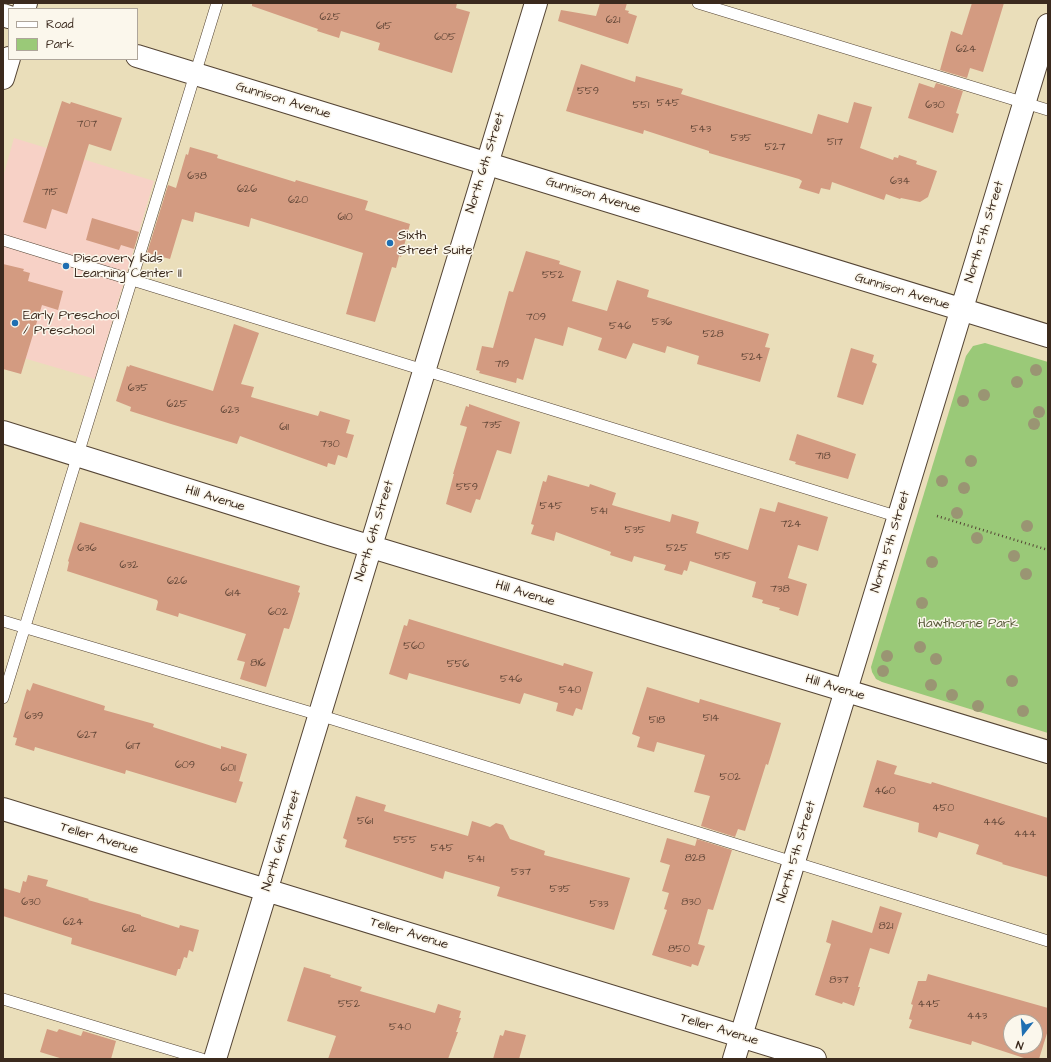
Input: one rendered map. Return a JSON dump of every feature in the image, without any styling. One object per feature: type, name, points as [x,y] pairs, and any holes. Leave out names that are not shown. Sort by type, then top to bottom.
[{"type":"street","name":"North 6th Street","points":[[215,1059],[267,890],[369,546],[536,3]]},
{"type":"street","name":"North 5th Street","points":[[734,1059],[1048,25]]},
{"type":"street","name":"Gunnison Avenue","points":[[138,56],[1048,336]]},
{"type":"street","points":[[3,78],[8,60]]},
{"type":"street","name":"Hill Avenue","points":[[3,432],[369,546],[846,692],[1048,752]]},
{"type":"street","name":"Teller Avenue","points":[[3,809],[815,1059]]},
{"type":"lane","points":[[3,698],[217,3]]},
{"type":"lane","points":[[698,3],[1048,110]]},
{"type":"lane","points":[[3,240],[899,517]]},
{"type":"lane","points":[[3,621],[319,714],[1048,941]]},
{"type":"lane","points":[[3,999],[202,1059]]},
{"type":"path","points":[[937,516],[1048,550]]},
{"type":"shaded area","name":"Discovery Kids Learning Center II","points":[[14,138],[154,181],[95,379],[3,352],[3,177]]},
{"type":"green space","name":"Hawthorne Park","points":[[985,343],[1048,362],[1048,733],[882,682],[876,679],[871,667],[966,356],[973,346]]},
{"type":"building","points":[[252,3],[457,3],[456,8],[470,12],[452,73],[378,50],[380,43],[341,31],[339,38],[317,31],[318,29],[252,6]]},
{"type":"building","points":[[600,3],[627,3],[625,10],[629,11],[628,13],[637,16],[628,44],[558,21],[561,10],[596,16]]},
{"type":"building","points":[[972,3],[1004,3],[983,72],[970,68],[967,78],[940,70],[951,31],[962,35]]},
{"type":"building","points":[[581,64],[635,82],[636,76],[683,89],[681,94],[812,134],[818,114],[848,123],[854,102],[872,107],[860,148],[893,160],[894,157],[898,158],[899,155],[917,161],[916,164],[937,171],[928,197],[920,202],[900,199],[886,194],[884,200],[832,182],[830,190],[821,188],[819,194],[799,188],[802,181],[799,179],[709,153],[709,151],[644,130],[643,134],[566,111]]},
{"type":"building","points":[[919,83],[934,88],[936,83],[963,91],[956,113],[959,114],[953,133],[908,118]]},
{"type":"building","points":[[62,101],[70,104],[71,102],[122,118],[111,151],[89,144],[67,214],[52,209],[46,229],[23,222]]},
{"type":"building","points":[[190,147],[218,155],[217,158],[295,182],[296,180],[368,201],[365,210],[410,224],[401,257],[399,256],[396,268],[392,267],[375,322],[346,314],[363,253],[251,218],[249,227],[195,212],[193,222],[182,219],[170,259],[147,253],[168,185],[176,188],[186,154],[188,155]]},
{"type":"building","points":[[92,218],[139,232],[134,249],[121,245],[119,250],[86,240]]},
{"type":"building","points":[[526,251],[560,261],[559,264],[581,271],[572,301],[607,311],[617,280],[649,290],[647,297],[769,334],[765,347],[770,348],[760,382],[697,364],[699,356],[667,346],[665,353],[633,343],[626,359],[598,350],[602,338],[568,327],[563,346],[535,338],[523,380],[517,378],[516,383],[479,373],[480,371],[476,370],[482,346],[493,348],[509,291],[513,292]]},
{"type":"building","points":[[3,264],[24,269],[23,271],[30,273],[28,281],[63,291],[58,310],[42,305],[21,374],[3,369]]},
{"type":"building","points":[[234,324],[259,333],[241,384],[254,387],[251,397],[318,416],[320,411],[350,420],[346,433],[354,435],[347,458],[338,455],[335,465],[328,463],[327,467],[240,436],[237,444],[171,424],[130,411],[131,407],[116,401],[127,366],[129,367],[130,365],[213,391]]},
{"type":"building","points":[[851,348],[874,355],[872,362],[877,364],[863,405],[837,397]]},
{"type":"building","points":[[469,404],[520,422],[511,454],[497,450],[480,500],[476,499],[471,513],[446,504],[467,427],[460,425],[466,406],[469,407]]},
{"type":"building","points":[[797,434],[856,454],[848,479],[795,464],[796,462],[789,460]]},
{"type":"building","points":[[548,475],[589,487],[590,484],[616,493],[612,505],[670,522],[672,514],[699,522],[696,533],[748,550],[760,508],[775,512],[778,502],[828,517],[818,551],[798,545],[788,578],[807,584],[798,616],[779,610],[780,608],[762,603],[763,600],[752,597],[756,582],[690,561],[687,571],[684,570],[682,575],[664,570],[666,565],[634,556],[632,562],[610,555],[611,552],[556,532],[554,541],[531,534],[534,525],[531,524],[543,481],[546,482]]},
{"type":"building","points":[[80,522],[300,586],[298,592],[300,593],[289,629],[284,628],[266,687],[240,679],[245,662],[237,660],[246,634],[179,613],[178,617],[156,610],[157,600],[67,571],[68,561]]},
{"type":"building","points":[[409,619],[563,666],[564,663],[593,672],[582,710],[576,708],[573,716],[556,711],[558,703],[524,693],[520,704],[409,673],[407,680],[389,674],[404,625],[407,626]]},
{"type":"building","points":[[33,683],[105,706],[104,710],[154,724],[153,727],[221,749],[221,746],[247,754],[239,781],[243,782],[236,803],[126,770],[125,774],[35,747],[34,751],[15,745],[17,738],[13,737],[27,689],[30,691]]},
{"type":"building","points":[[647,687],[699,703],[700,699],[781,723],[768,765],[766,764],[745,831],[738,829],[735,837],[701,826],[710,796],[694,792],[705,755],[657,742],[654,752],[637,747],[640,737],[632,734]]},
{"type":"building","points":[[877,760],[897,766],[894,774],[931,784],[932,782],[1048,818],[1048,877],[1002,864],[1003,863],[976,854],[979,845],[977,844],[939,832],[937,838],[918,832],[919,823],[863,807]]},
{"type":"building","points":[[356,796],[386,805],[384,811],[468,836],[472,821],[490,827],[496,823],[503,825],[510,839],[545,851],[544,855],[630,878],[614,930],[497,896],[500,887],[445,871],[443,879],[345,847],[347,840],[343,838]]},
{"type":"building","points":[[667,838],[695,846],[697,839],[732,850],[713,910],[708,909],[698,944],[705,946],[698,966],[692,964],[691,967],[652,955],[667,910],[664,909],[669,893],[662,891],[670,865],[660,862]]},
{"type":"building","points":[[28,875],[48,880],[46,886],[89,899],[88,900],[141,915],[179,928],[180,925],[199,930],[193,952],[189,950],[187,958],[184,957],[176,976],[71,944],[72,938],[3,916],[3,888],[20,893],[23,881],[26,882]]},
{"type":"building","points":[[880,906],[902,913],[889,954],[870,948],[854,1006],[843,1002],[842,1004],[815,995],[831,944],[826,942],[832,920],[872,933]]},
{"type":"building","points":[[304,967],[331,975],[330,977],[362,987],[360,991],[435,1013],[438,1004],[461,1011],[459,1018],[461,1018],[456,1032],[458,1032],[448,1059],[328,1059],[336,1036],[287,1021]]},
{"type":"building","points":[[928,974],[1048,1008],[1048,1030],[1043,1046],[1043,1014],[1003,1014],[1003,1051],[972,1041],[971,1045],[909,1028],[912,1020],[909,1019],[913,1005],[911,1004],[918,981],[926,981]]},
{"type":"building","points":[[47,1029],[57,1032],[59,1029],[81,1036],[83,1031],[116,1041],[111,1059],[63,1059],[40,1052]]},
{"type":"building","points":[[505,1030],[526,1035],[519,1059],[493,1059],[500,1035],[503,1036]]},
{"type":"building","points":[[1012,1054],[1041,1054],[1039,1059],[1027,1059]]},
{"type":"place","name":"Sixth Street Suite","points":[[390,243]]},
{"type":"place","name":"Discovery Kids Learning Center II","points":[[66,266]]},
{"type":"place","name":"Early Preschool / Preschool","points":[[15,323]]}]
